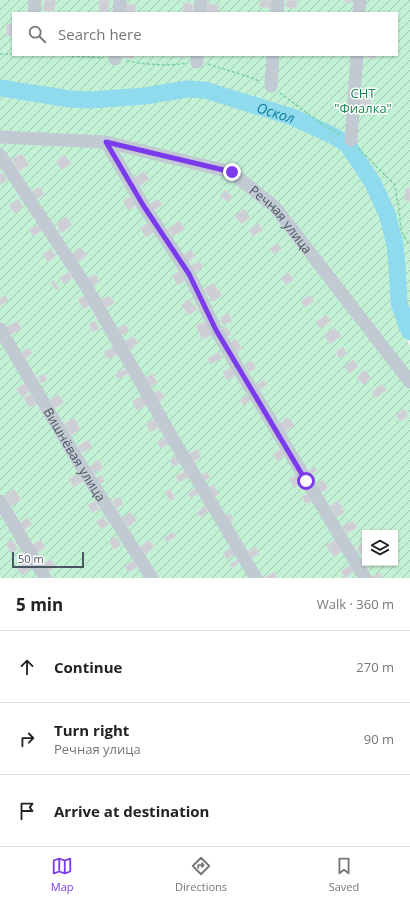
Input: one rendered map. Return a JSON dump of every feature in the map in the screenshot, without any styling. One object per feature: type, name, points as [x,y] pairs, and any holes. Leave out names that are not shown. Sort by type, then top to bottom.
[{"type":"lane","points":[[34,12],[35,0]]},
{"type":"lane","points":[[119,12],[120,0]]},
{"type":"lane","points":[[200,12],[201,0]]},
{"type":"lane","points":[[277,12],[278,0]]},
{"type":"lane","points":[[359,12],[360,0]]},
{"type":"lane","points":[[271,86],[273,56]]},
{"type":"lane","points":[[351,140],[356,56]]},
{"type":"lane","name":"Речная улица","points":[[0,137],[106,142],[232,172],[275,207],[410,382]]},
{"type":"lane","points":[[106,142],[143,205],[189,274],[216,330],[365,578]]},
{"type":"lane","points":[[0,155],[86,286],[170,434],[256,578]]},
{"type":"lane","name":"Вишнёвая улица","points":[[0,329],[80,464],[152,578]]},
{"type":"lane","points":[[0,501],[45,578]]},
{"type":"path","points":[[0,54],[12,54]]},
{"type":"path","points":[[86,56],[115,57],[141,63],[178,65],[197,59],[271,86],[322,124],[351,140],[394,184],[399,206],[401,230],[404,238],[410,245]]},
{"type":"green space","name":"СНТ \"Фиалка\"","points":[[0,0],[410,0],[410,317],[399,303],[395,244],[387,214],[373,183],[347,144],[332,135],[292,117],[205,90],[187,89],[145,96],[90,100],[70,99],[0,88]]},
{"type":"green space","points":[[0,94],[90,105],[146,101],[186,94],[203,95],[289,122],[329,141],[342,150],[367,186],[380,217],[388,244],[390,266],[390,304],[410,346],[410,578],[0,578]]},
{"type":"building","points":[[45,0],[56,0],[54,11],[43,10]]},
{"type":"building","points":[[99,0],[109,0],[108,12],[99,11]]},
{"type":"building","points":[[261,0],[274,0],[272,9],[259,6]]},
{"type":"building","points":[[287,0],[297,0],[296,8],[286,7]]},
{"type":"building","points":[[345,0],[355,0],[355,3],[345,2]]},
{"type":"building","points":[[184,3],[193,4],[192,12],[183,12]]},
{"type":"building","points":[[208,3],[219,6],[217,12],[206,11]]},
{"type":"building","points":[[126,4],[136,5],[135,12],[125,12]]},
{"type":"building","points":[[7,24],[12,24],[12,36],[6,36]]},
{"type":"building","points":[[120,56],[133,56],[133,59]]},
{"type":"building","points":[[366,56],[377,56],[376,58]]},
{"type":"building","points":[[360,98],[371,100],[370,111],[359,110]]},
{"type":"building","points":[[22,154],[29,165],[19,171],[12,159]]},
{"type":"building","points":[[64,155],[71,163],[62,170],[56,162]]},
{"type":"building","points":[[144,171],[149,179],[140,186],[134,178]]},
{"type":"building","points":[[2,173],[7,180],[0,185],[0,174]]},
{"type":"building","points":[[40,187],[44,195],[35,200],[31,192]]},
{"type":"building","points":[[406,188],[410,188],[410,201],[404,200]]},
{"type":"building","points":[[225,190],[232,196],[228,202],[220,196]]},
{"type":"building","points":[[132,196],[137,205],[128,210],[123,201]]},
{"type":"building","points":[[18,199],[23,207],[15,213],[9,205]]},
{"type":"building","points":[[158,199],[162,205],[151,212],[147,206]]},
{"type":"building","points":[[244,209],[250,217],[242,224],[235,216]]},
{"type":"building","points":[[66,217],[72,225],[62,233],[56,224]]},
{"type":"building","points":[[179,221],[185,229],[173,236],[168,229]]},
{"type":"building","points":[[148,223],[154,232],[146,237],[140,228]]},
{"type":"building","points":[[258,223],[263,230],[253,236],[249,230]]},
{"type":"building","points":[[40,224],[43,230],[33,236],[29,229]]},
{"type":"building","points":[[278,243],[282,249],[274,254],[270,248]]},
{"type":"building","points":[[80,247],[87,255],[78,262],[72,254]]},
{"type":"building","points":[[51,249],[56,256],[48,262],[43,254]]},
{"type":"building","points":[[191,250],[195,256],[188,262],[183,255]]},
{"type":"building","points":[[199,261],[203,267],[195,272],[191,266]]},
{"type":"building","points":[[179,271],[185,280],[178,285],[172,276]]},
{"type":"building","points":[[68,272],[72,278],[64,284],[60,278]]},
{"type":"building","points":[[288,272],[293,280],[286,285],[281,278]]},
{"type":"building","points":[[96,274],[99,282],[92,286],[88,278]]},
{"type":"building","points":[[53,280],[59,288],[56,290],[51,282]]},
{"type":"building","points":[[213,283],[222,295],[213,302],[204,289]]},
{"type":"building","points":[[5,295],[8,300],[0,306],[0,299]]},
{"type":"building","points":[[86,295],[92,304],[84,309],[78,300]]},
{"type":"building","points":[[310,295],[314,301],[305,307],[301,301]]},
{"type":"building","points":[[110,296],[114,303],[106,308],[101,300]]},
{"type":"building","points":[[189,299],[197,309],[189,315],[181,305]]},
{"type":"building","points":[[229,313],[232,321],[223,325],[220,318]]},
{"type":"building","points":[[326,315],[331,321],[320,328],[316,322]]},
{"type":"building","points":[[17,321],[21,329],[10,335],[6,327]]},
{"type":"building","points":[[95,321],[99,329],[93,332],[89,324]]},
{"type":"building","points":[[207,321],[213,335],[202,339],[196,326]]},
{"type":"building","points":[[125,324],[129,331],[119,336],[116,329]]},
{"type":"building","points":[[226,327],[231,334],[225,339],[220,331]]},
{"type":"building","points":[[335,328],[341,336],[330,344],[324,335]]},
{"type":"building","points":[[133,336],[138,343],[129,349],[124,342]]},
{"type":"building","points":[[236,339],[242,349],[236,352],[230,342]]},
{"type":"building","points":[[114,347],[118,354],[108,359],[104,352]]},
{"type":"building","points":[[343,347],[347,354],[339,358],[336,352]]},
{"type":"building","points":[[28,348],[32,353],[26,359],[21,353]]},
{"type":"building","points":[[219,352],[222,358],[211,364],[208,358]]},
{"type":"building","points":[[353,360],[358,366],[350,374],[344,367]]},
{"type":"building","points":[[252,361],[256,368],[249,372],[245,365]]},
{"type":"building","points":[[233,367],[236,375],[227,380],[223,372]]},
{"type":"building","points":[[125,369],[128,374],[118,379],[115,374]]},
{"type":"building","points":[[364,370],[371,377],[364,385],[357,378]]},
{"type":"building","points":[[44,374],[47,380],[41,383],[38,377]]},
{"type":"building","points":[[153,374],[157,383],[148,387],[144,378]]},
{"type":"building","points":[[264,380],[267,385],[259,390],[256,385]]},
{"type":"building","points":[[25,383],[30,391],[22,397],[16,389]]},
{"type":"building","points":[[382,384],[386,390],[376,398],[372,392]]},
{"type":"building","points":[[159,390],[165,397],[159,402],[153,394]]},
{"type":"building","points":[[32,394],[36,404],[29,407],[24,398]]},
{"type":"building","points":[[58,395],[64,402],[55,408],[50,400]]},
{"type":"building","points":[[248,395],[251,401],[243,405],[240,400]]},
{"type":"building","points":[[142,396],[147,405],[137,410],[132,401]]},
{"type":"building","points":[[404,409],[408,416],[400,421],[396,415]]},
{"type":"building","points":[[288,417],[294,425],[285,432],[279,424]]},
{"type":"building","points":[[74,418],[80,429],[71,435],[64,424]]},
{"type":"building","points":[[154,419],[159,427],[151,432],[146,424]]},
{"type":"building","points":[[165,438],[169,444],[161,448],[157,442]]},
{"type":"building","points":[[88,440],[92,447],[82,453],[78,446]]},
{"type":"building","points":[[197,449],[201,457],[193,462],[188,455]]},
{"type":"building","points":[[281,449],[285,455],[277,461],[273,454]]},
{"type":"building","points":[[177,456],[181,463],[173,467],[170,460]]},
{"type":"building","points":[[98,460],[103,468],[95,474],[89,467]]},
{"type":"building","points":[[315,467],[317,470],[309,476],[307,472]]},
{"type":"building","points":[[186,471],[189,477],[179,482],[176,476]]},
{"type":"building","points":[[206,472],[210,477],[204,481],[200,477]]},
{"type":"building","points":[[79,474],[83,481],[74,487],[69,479]]},
{"type":"building","points":[[101,475],[105,481],[98,485],[95,479]]},
{"type":"building","points":[[297,475],[302,483],[294,488],[289,479]]},
{"type":"building","points":[[323,480],[328,488],[318,494],[313,486]]},
{"type":"building","points":[[213,485],[219,494],[213,497],[208,488]]},
{"type":"building","points":[[196,488],[199,493],[191,498],[188,493]]},
{"type":"building","points":[[14,489],[21,500],[11,506],[5,495]]},
{"type":"building","points":[[170,489],[175,498],[170,501],[165,492]]},
{"type":"building","points":[[308,493],[313,500],[306,504],[302,497]]},
{"type":"building","points":[[120,497],[123,504],[116,508],[112,501]]},
{"type":"building","points":[[95,501],[99,509],[92,513],[88,505]]},
{"type":"building","points":[[338,501],[345,512],[337,517],[330,506]]},
{"type":"building","points":[[204,506],[208,511],[201,517],[197,513]]},
{"type":"building","points":[[130,512],[137,520],[128,527],[122,519]]},
{"type":"building","points":[[230,513],[234,520],[228,524],[223,517]]},
{"type":"building","points":[[103,517],[109,524],[102,529],[96,522]]},
{"type":"building","points":[[27,518],[32,524],[24,530],[19,524]]},
{"type":"building","points":[[353,521],[357,528],[346,533],[343,526]]},
{"type":"building","points":[[172,532],[176,536],[167,542],[164,538]]},
{"type":"building","points":[[116,537],[121,545],[114,549],[109,541]]},
{"type":"building","points":[[12,540],[18,549],[11,553],[6,544]]},
{"type":"building","points":[[40,540],[45,547],[37,553],[31,546]]},
{"type":"building","points":[[149,540],[154,547],[145,554],[140,547]]},
{"type":"building","points":[[335,540],[342,551],[334,557],[326,545]]},
{"type":"building","points":[[362,544],[362,553],[360,554],[357,547]]},
{"type":"building","points":[[256,547],[259,554],[251,558],[248,551]]},
{"type":"building","points":[[231,548],[235,554],[227,559],[223,553]]},
{"type":"building","points":[[50,559],[56,566],[49,571],[43,565]]},
{"type":"building","points":[[237,560],[239,563],[232,568],[230,564]]},
{"type":"building","points":[[26,561],[31,568],[22,575],[17,568]]},
{"type":"building","points":[[133,561],[137,567],[128,572],[125,566]]},
{"type":"building","points":[[349,566],[353,572],[345,578],[341,571]]},
{"type":"building","points":[[274,572],[277,578],[265,577]]},
{"type":"building","points":[[380,573],[382,578],[371,578],[371,577]]},
{"type":"waterway","name":"Оскол","points":[[0,88],[70,99],[90,100],[145,96],[187,89],[205,90],[292,117],[332,135],[347,144],[373,183],[387,214],[395,244],[399,303],[410,332]]},
{"type":"route","points":[[232,172],[106,142],[143,205],[189,274],[216,330],[306,481]]}]
